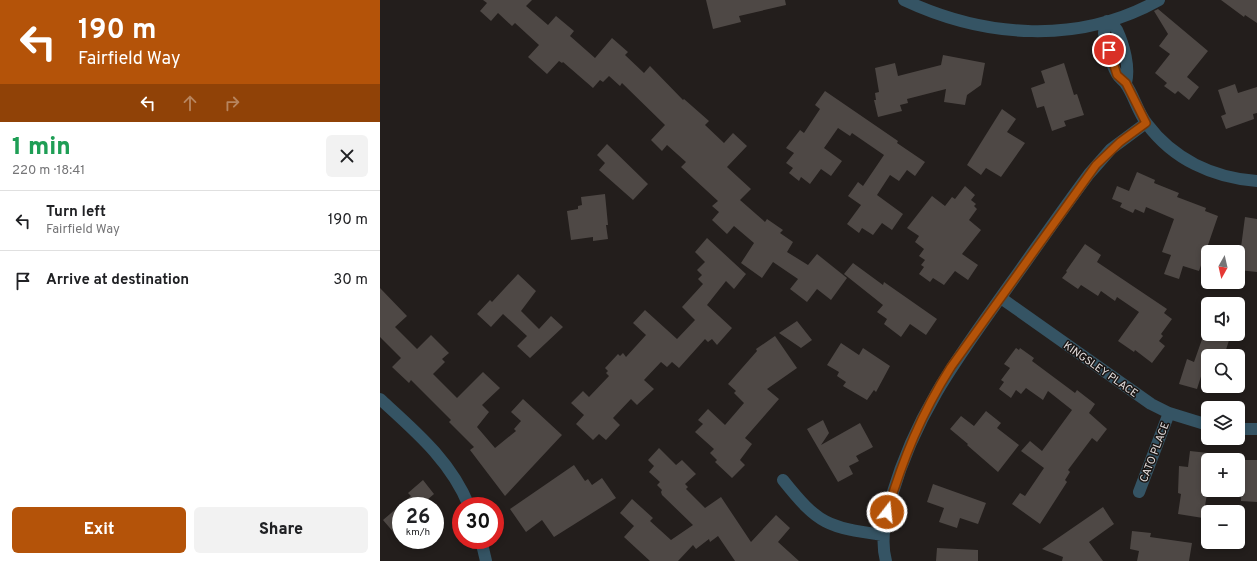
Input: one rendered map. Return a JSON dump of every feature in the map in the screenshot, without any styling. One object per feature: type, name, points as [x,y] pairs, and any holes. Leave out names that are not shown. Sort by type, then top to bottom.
[{"type":"street","points":[[904,0],[954,20],[1007,31],[1051,32],[1107,22],[1159,0]]},
{"type":"street","points":[[1107,22],[1116,28],[1125,56],[1129,72],[1126,83],[1146,123],[1168,148],[1186,160],[1209,171],[1230,178],[1257,181]]},
{"type":"street","points":[[886,561],[883,535],[887,512],[897,478],[924,412],[951,367],[1096,165],[1120,142],[1146,123]]},
{"type":"street","name":"KINGSLEY PLACE","points":[[1001,298],[1127,388],[1169,413],[1201,423]]},
{"type":"street","points":[[380,399],[428,444],[444,462],[464,497]]},
{"type":"street","name":"CATO PLACE","points":[[1139,492],[1169,413]]},
{"type":"street","points":[[1245,429],[1257,429]]},
{"type":"street","points":[[783,480],[800,501],[815,516],[832,526],[883,535]]},
{"type":"street","points":[[483,549],[486,561]]},
{"type":"building","points":[[483,0],[532,0],[526,6],[548,25],[556,16],[574,31],[570,36],[595,58],[612,38],[628,52],[625,55],[644,73],[650,66],[683,100],[684,99],[709,121],[705,125],[724,143],[733,133],[747,146],[727,167],[751,189],[740,200],[765,222],[767,219],[783,230],[780,233],[793,242],[787,252],[808,265],[817,254],[847,278],[831,300],[817,289],[807,302],[790,289],[798,279],[773,262],[762,278],[741,263],[754,243],[734,226],[727,234],[712,220],[719,212],[712,206],[718,201],[681,167],[686,162],[667,145],[662,151],[651,140],[665,125],[622,83],[620,86],[609,76],[603,82],[600,80],[593,88],[563,62],[562,63],[559,61],[547,74],[528,57],[539,45],[515,23],[512,26],[498,13],[491,21],[480,11],[487,3]]},
{"type":"building","points":[[706,0],[785,0],[786,5],[739,16],[741,22],[713,29]]},
{"type":"building","points":[[1221,0],[1257,0],[1257,23],[1245,15],[1244,17]]},
{"type":"building","points":[[1158,9],[1208,51],[1187,77],[1199,87],[1189,100],[1178,91],[1175,94],[1164,86],[1167,83],[1155,73],[1170,54],[1159,46],[1168,34],[1154,11]]},
{"type":"building","points":[[943,55],[985,63],[981,85],[967,95],[965,105],[944,102],[946,89],[907,99],[908,103],[900,105],[902,111],[878,117],[874,100],[876,100],[875,93],[879,92],[875,68],[895,63],[898,76],[941,65]]},
{"type":"building","points":[[1064,63],[1074,95],[1077,94],[1084,115],[1064,121],[1066,126],[1052,131],[1044,106],[1037,108],[1031,88],[1045,83],[1041,71]]},
{"type":"building","points":[[1235,84],[1238,93],[1257,87],[1257,113],[1253,114],[1254,119],[1226,129],[1221,116],[1226,114],[1218,90]]},
{"type":"building","points":[[825,91],[898,141],[897,143],[925,162],[915,176],[907,170],[899,181],[890,175],[877,195],[903,214],[892,230],[882,223],[873,235],[862,228],[859,233],[847,224],[861,205],[848,196],[858,182],[863,186],[884,155],[852,133],[850,136],[838,128],[824,148],[842,161],[831,176],[821,169],[810,184],[801,177],[799,181],[789,173],[793,168],[786,163],[794,153],[786,148],[800,130],[804,133],[820,109],[815,105]]},
{"type":"building","points":[[1002,109],[1016,119],[1007,132],[1025,143],[1001,177],[986,168],[981,175],[967,165]]},
{"type":"building","points":[[607,144],[648,184],[633,200],[599,170],[605,163],[597,155]]},
{"type":"building","points":[[1137,172],[1155,180],[1154,183],[1179,193],[1177,197],[1206,208],[1205,211],[1218,216],[1208,245],[1201,245],[1201,265],[1199,271],[1183,266],[1179,279],[1164,274],[1171,255],[1162,252],[1174,219],[1146,207],[1144,213],[1135,209],[1133,213],[1120,207],[1122,203],[1112,199],[1117,186],[1129,191]]},
{"type":"building","points":[[965,186],[975,195],[971,200],[976,204],[974,206],[977,209],[969,220],[981,230],[962,254],[978,265],[968,280],[955,271],[944,285],[933,278],[930,282],[919,274],[924,267],[921,265],[925,260],[919,256],[924,249],[915,242],[919,236],[907,228],[932,196],[945,206],[952,197],[955,199]]},
{"type":"building","points":[[605,194],[608,239],[593,241],[593,237],[571,240],[567,211],[578,209],[578,206],[582,205],[581,197]]},
{"type":"building","points":[[1245,217],[1257,219],[1257,272],[1245,271],[1245,245],[1241,245]]},
{"type":"building","points":[[707,238],[746,274],[734,289],[726,281],[707,305],[732,328],[717,345],[712,339],[708,342],[705,339],[679,368],[672,362],[667,367],[661,362],[644,380],[654,389],[637,405],[631,399],[613,418],[620,425],[606,440],[599,434],[593,440],[576,424],[584,415],[571,403],[583,391],[589,397],[609,376],[606,373],[608,371],[605,368],[618,354],[620,356],[623,353],[626,357],[646,335],[633,323],[645,310],[677,339],[695,320],[682,307],[703,284],[698,279],[702,275],[697,270],[705,262],[695,252]]},
{"type":"building","points":[[1085,244],[1101,255],[1097,262],[1167,309],[1164,313],[1172,319],[1161,334],[1163,336],[1159,341],[1165,346],[1152,363],[1135,350],[1134,352],[1118,341],[1139,312],[1117,297],[1115,301],[1101,291],[1098,296],[1081,285],[1078,289],[1062,278]]},
{"type":"building","points":[[853,263],[883,285],[884,282],[937,319],[926,335],[910,324],[901,337],[884,324],[887,319],[877,312],[883,305],[844,274]]},
{"type":"building","points":[[518,274],[536,291],[521,311],[539,329],[551,316],[563,327],[530,358],[517,346],[527,336],[503,314],[491,327],[477,314],[490,300],[492,302]]},
{"type":"building","points":[[380,288],[407,316],[395,327],[417,349],[431,335],[449,353],[442,359],[445,362],[433,374],[457,398],[483,372],[500,388],[482,405],[489,412],[477,427],[495,448],[516,431],[514,429],[521,421],[511,412],[523,399],[562,435],[505,496],[470,450],[474,447],[449,422],[451,420],[411,380],[409,383],[392,367],[401,358],[380,337]]},
{"type":"building","points":[[797,321],[812,340],[801,348],[779,333]]},
{"type":"building","points":[[775,336],[797,368],[767,389],[779,399],[745,438],[752,444],[740,460],[745,465],[732,478],[715,462],[717,460],[710,453],[714,449],[695,432],[703,424],[698,420],[708,409],[725,425],[744,403],[734,393],[736,391],[728,384],[757,351],[756,349]]},
{"type":"building","points":[[1201,341],[1229,341],[1226,349],[1201,349],[1201,376],[1197,389],[1179,384],[1187,359],[1194,362]]},
{"type":"building","points":[[841,343],[859,355],[863,348],[890,366],[876,392],[874,390],[867,400],[843,386],[846,382],[837,376],[839,372],[827,365]]},
{"type":"building","points":[[1016,348],[1019,350],[1020,348],[1034,358],[1032,361],[1075,393],[1077,390],[1095,404],[1089,413],[1107,429],[1097,442],[1092,438],[1068,470],[1070,472],[1065,480],[1067,482],[1040,524],[1012,504],[1020,493],[1025,496],[1044,468],[1021,451],[1030,441],[1042,451],[1072,410],[1048,391],[1043,400],[1026,388],[1021,394],[1016,390],[1011,398],[999,389],[1004,382],[1001,380],[1010,368],[1004,364]]},
{"type":"building","points":[[986,411],[1001,423],[997,428],[1019,445],[998,472],[950,429],[961,416],[974,426]]},
{"type":"building","points":[[823,420],[829,433],[821,445],[860,423],[873,447],[856,456],[859,461],[849,466],[853,474],[838,482],[807,429]]},
{"type":"building","points":[[659,448],[676,465],[682,460],[696,474],[685,484],[688,487],[686,489],[705,508],[721,497],[751,542],[776,515],[790,528],[778,542],[799,561],[735,561],[718,536],[710,542],[709,539],[696,549],[693,545],[678,561],[650,561],[624,537],[634,526],[620,513],[632,499],[653,518],[650,521],[671,540],[693,525],[662,495],[662,490],[657,485],[660,482],[649,472],[654,466],[648,460]]},
{"type":"building","points":[[1190,451],[1208,453],[1201,453],[1201,497],[1206,497],[1205,505],[1201,505],[1201,518],[1178,514],[1181,494],[1178,493],[1179,466],[1188,467]]},
{"type":"building","points":[[1245,460],[1257,460],[1257,502],[1241,501],[1241,497],[1245,497]]},
{"type":"building","points":[[574,465],[585,481],[588,479],[592,485],[602,478],[616,498],[554,537],[542,520],[526,532],[510,509]]},
{"type":"building","points":[[423,480],[434,494],[430,497],[410,497],[411,496],[408,493]]},
{"type":"building","points":[[933,484],[986,503],[978,524],[960,518],[957,528],[939,522],[944,508],[927,502]]},
{"type":"building","points":[[1103,507],[1114,524],[1089,542],[1103,561],[1062,561],[1063,557],[1042,549]]},
{"type":"building","points":[[392,512],[392,530],[383,520]]},
{"type":"building","points":[[1132,531],[1151,533],[1150,537],[1192,543],[1189,561],[1137,561],[1139,551],[1130,549]]},
{"type":"building","points":[[937,548],[978,550],[978,561],[936,561]]},
{"type":"route","points":[[887,512],[897,478],[913,436],[924,412],[951,367],[1083,181],[1103,156],[1146,123],[1138,110],[1126,83],[1117,75],[1109,50]]}]
